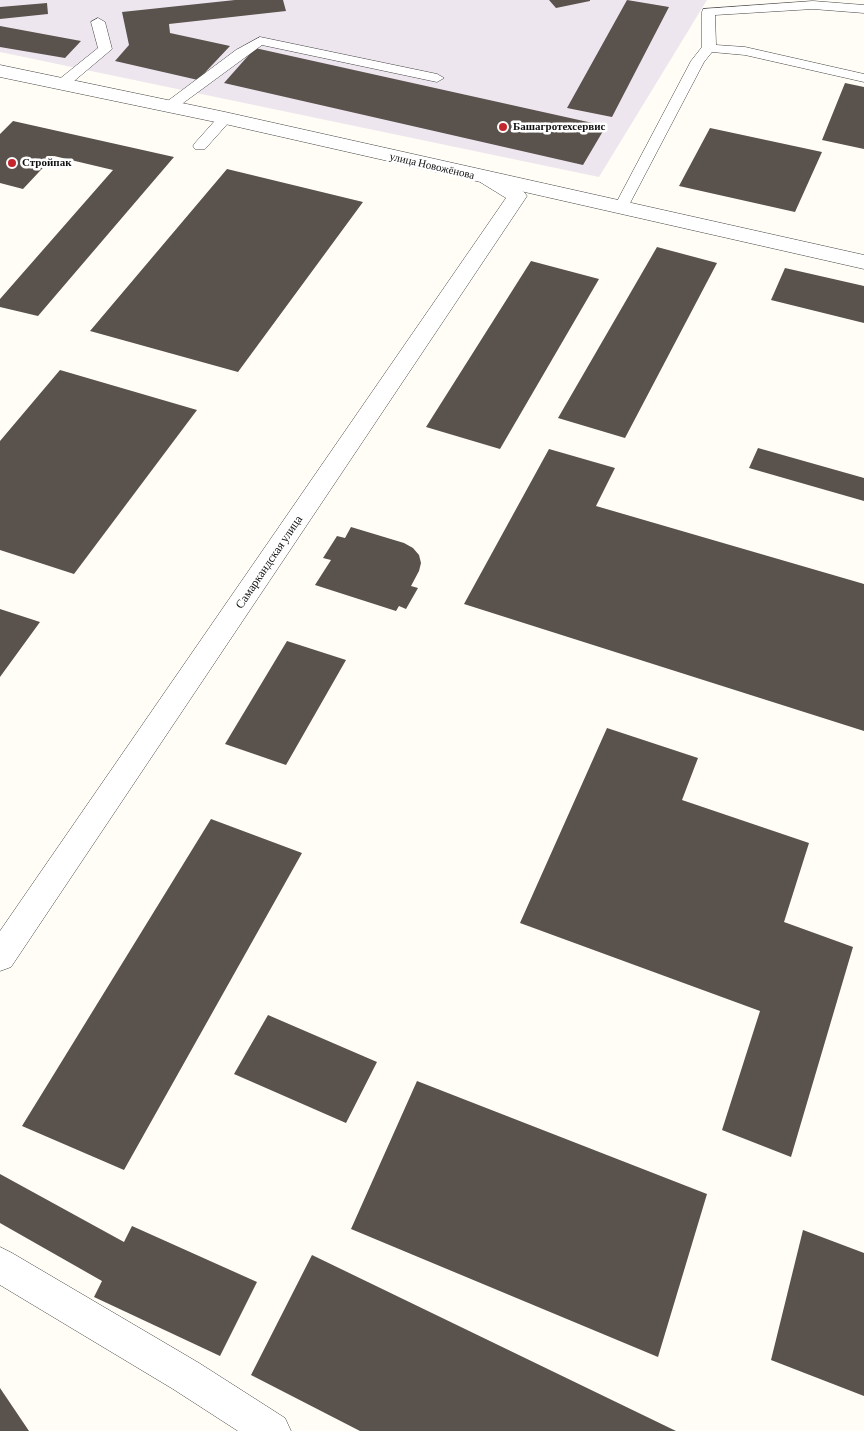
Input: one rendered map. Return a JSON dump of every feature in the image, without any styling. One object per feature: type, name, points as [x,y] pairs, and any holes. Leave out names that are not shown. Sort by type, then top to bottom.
[{"type":"street","name":"улица Новожёнова","points":[[0,71],[225,118],[864,262]]},
{"type":"street","name":"Самаркандская улица","points":[[0,957],[517,196],[487,178]]},
{"type":"street","points":[[0,1265],[186,1376],[272,1431]]},
{"type":"lane","points":[[621,207],[698,61],[710,48],[708,12],[813,5],[864,9]]},
{"type":"lane","points":[[62,84],[105,49],[98,22]]},
{"type":"lane","points":[[170,106],[240,53],[260,41],[437,78]]},
{"type":"lane","points":[[710,48],[745,51],[864,78]]},
{"type":"lane","points":[[200,146],[225,118]]},
{"type":"shaded area","points":[[0,0],[707,0],[599,177],[0,52]]},
{"type":"building","points":[[235,0],[283,0],[286,11],[169,24],[170,33],[230,46],[198,80],[115,61],[129,45],[122,12]]},
{"type":"building","points":[[549,0],[590,0],[590,1],[556,8]]},
{"type":"building","points":[[627,0],[669,7],[612,117],[567,108]]},
{"type":"building","points":[[47,3],[48,14],[0,19],[0,7]]},
{"type":"building","points":[[0,26],[81,41],[65,58],[0,47]]},
{"type":"building","points":[[255,48],[606,126],[583,165],[224,83]]},
{"type":"building","points":[[845,83],[864,87],[864,149],[822,140]]},
{"type":"building","points":[[13,121],[174,157],[38,316],[0,307],[0,299],[113,170],[54,156],[23,189],[0,183],[0,134]]},
{"type":"building","points":[[710,128],[822,152],[795,212],[679,186]]},
{"type":"building","points":[[227,169],[363,202],[238,372],[90,331]]},
{"type":"building","points":[[657,247],[717,263],[625,438],[558,418]]},
{"type":"building","points":[[531,261],[599,279],[500,449],[426,427]]},
{"type":"building","points":[[785,268],[864,286],[864,323],[771,300]]},
{"type":"building","points":[[60,370],[197,410],[74,574],[0,550],[0,441]]},
{"type":"building","points":[[758,448],[864,478],[864,501],[749,468]]},
{"type":"building","points":[[549,449],[615,468],[596,506],[864,584],[864,731],[464,604]]},
{"type":"building","points":[[351,527],[404,543],[413,548],[419,555],[421,563],[419,571],[411,586],[418,588],[406,609],[399,606],[396,611],[315,585],[331,560],[323,558],[337,536],[345,538]]},
{"type":"building","points":[[0,609],[40,622],[0,677]]},
{"type":"building","points":[[287,641],[346,660],[286,765],[225,744]]},
{"type":"building","points":[[607,728],[698,758],[682,800],[809,843],[784,922],[853,947],[791,1157],[722,1130],[760,1011],[520,923]]},
{"type":"building","points":[[211,819],[302,853],[124,1170],[22,1126]]},
{"type":"building","points":[[268,1015],[377,1062],[346,1123],[234,1074]]},
{"type":"building","points":[[417,1081],[707,1194],[658,1357],[351,1229]]},
{"type":"building","points":[[0,1174],[124,1242],[132,1226],[257,1282],[220,1356],[94,1297],[102,1281],[0,1223]]},
{"type":"building","points":[[803,1230],[864,1253],[864,1396],[771,1360]]},
{"type":"building","points":[[312,1255],[676,1431],[360,1431],[251,1375]]},
{"type":"building","points":[[0,1388],[29,1431],[0,1431]]},
{"type":"place","name":"Башагротехсервис","points":[[503,127]]},
{"type":"place","name":"Стройпак","points":[[12,163]]}]
